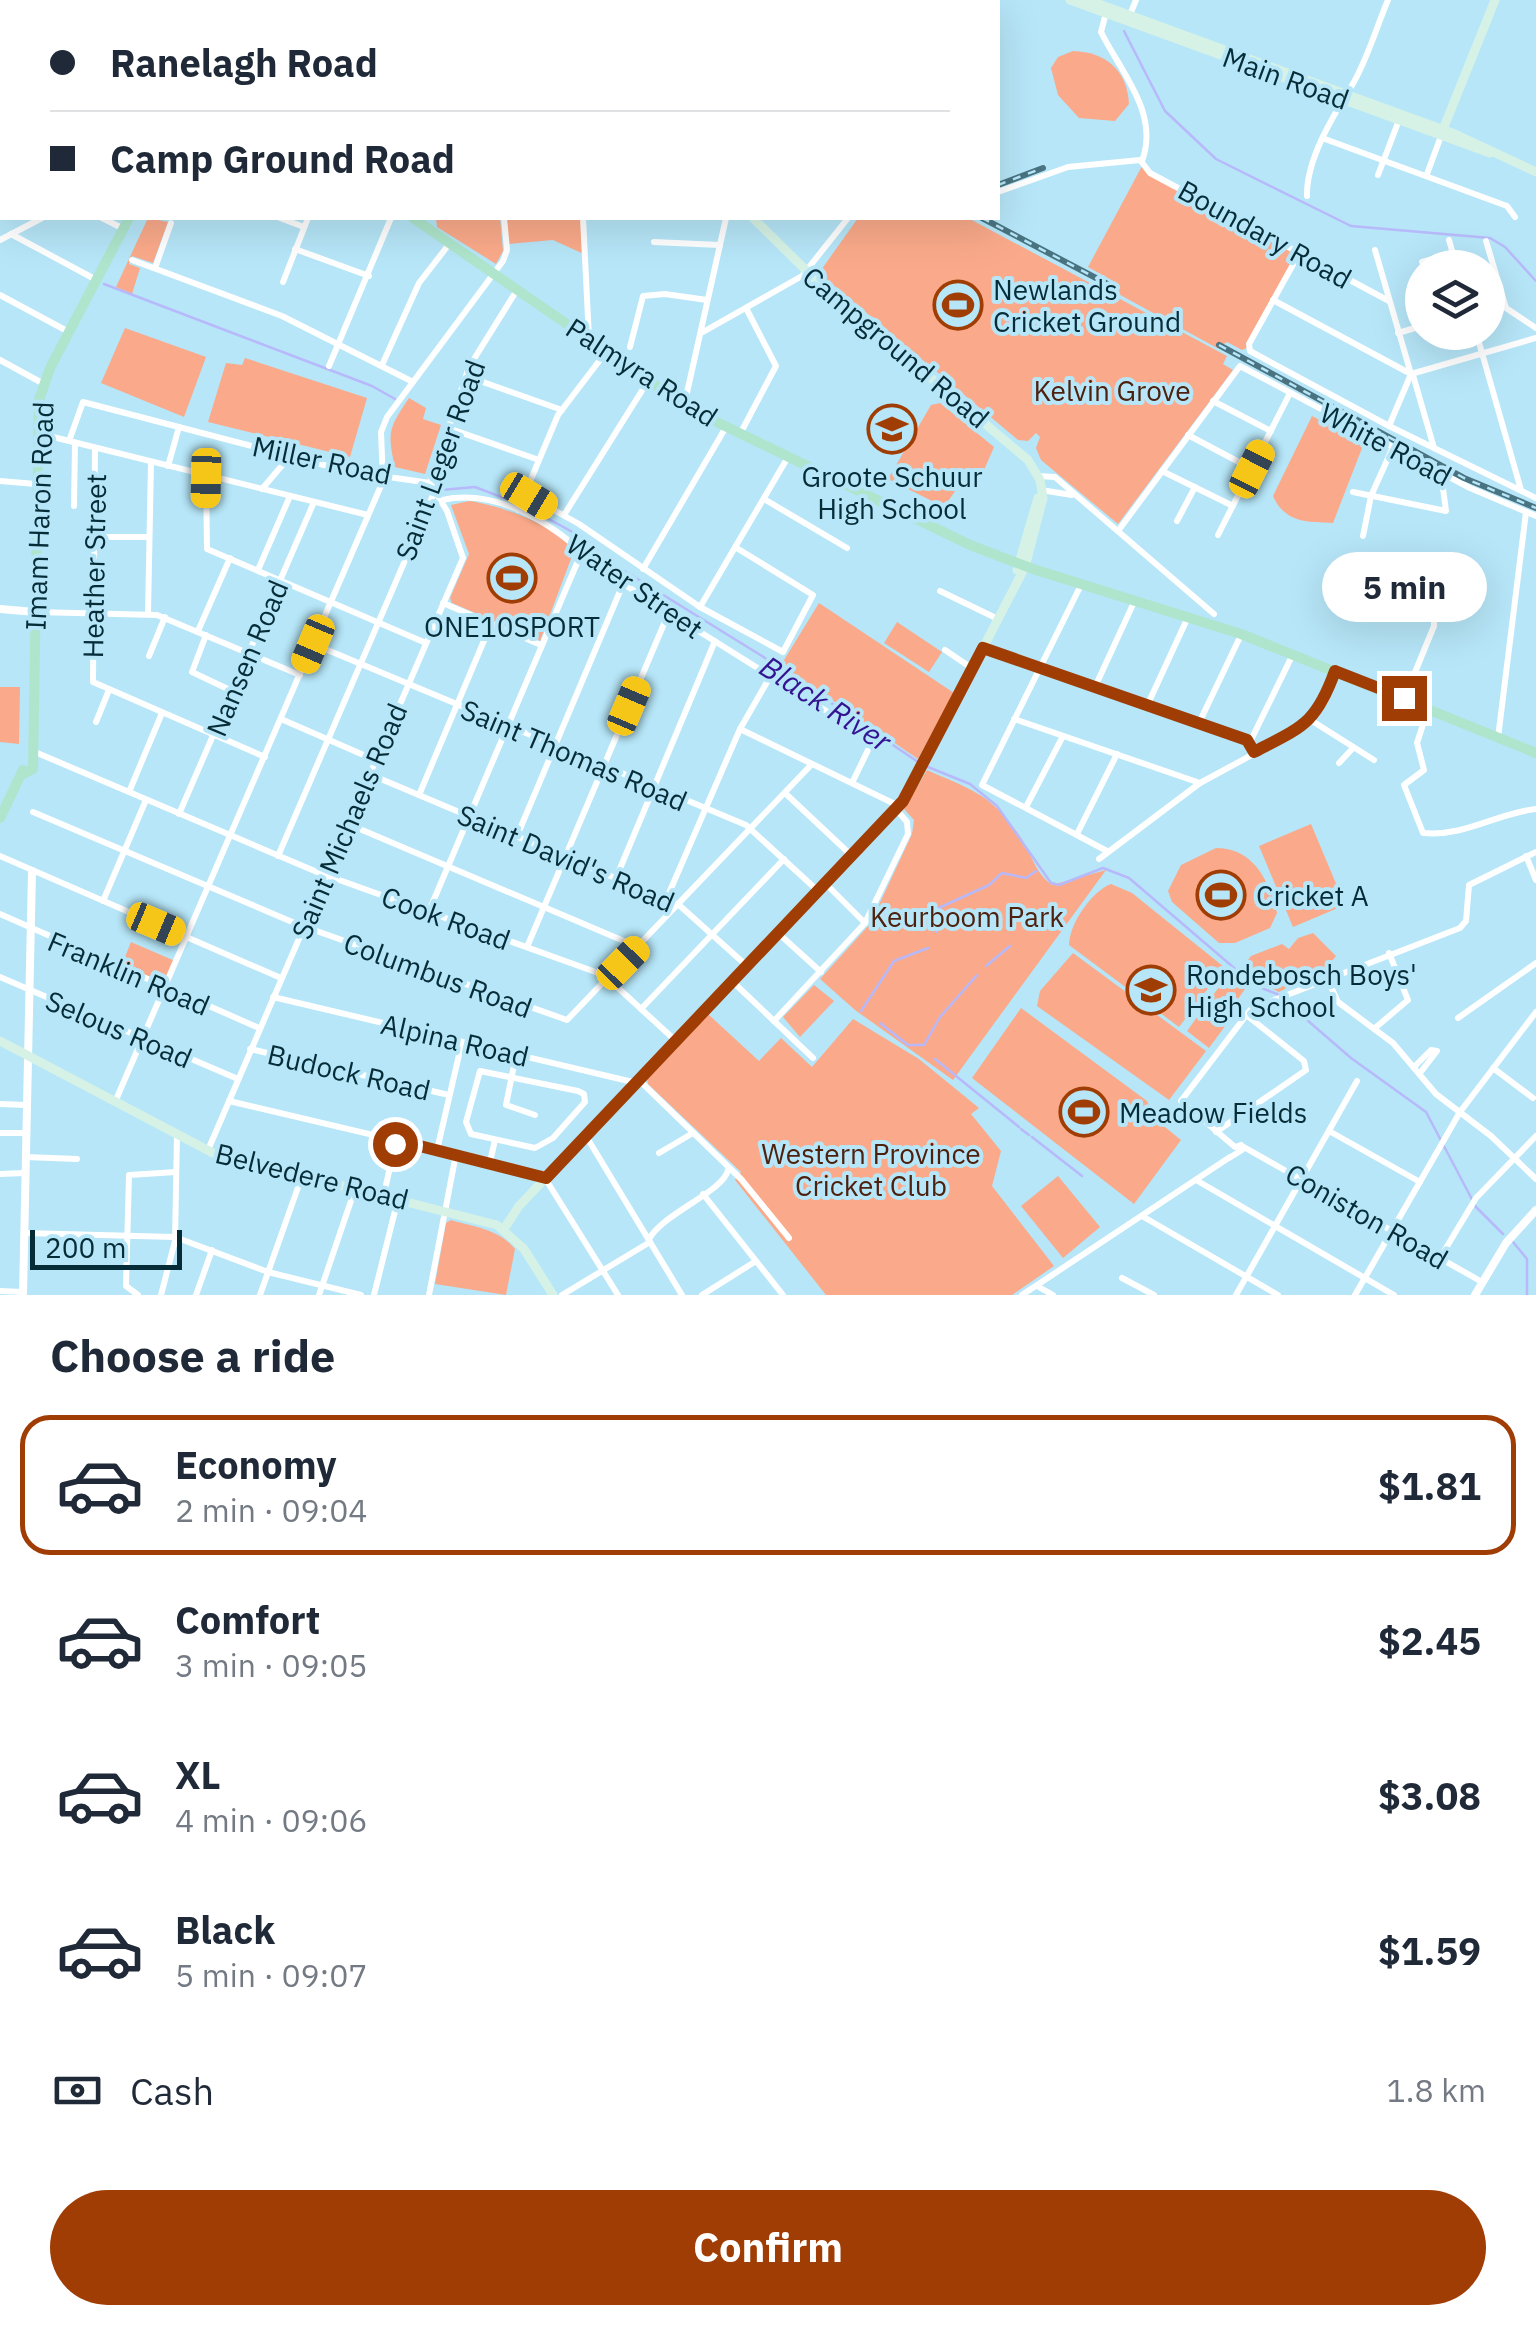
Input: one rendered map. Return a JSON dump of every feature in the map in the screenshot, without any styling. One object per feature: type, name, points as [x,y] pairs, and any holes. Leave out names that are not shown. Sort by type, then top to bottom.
[{"type":"main road","name":"Main Road","points":[[1070,0],[1343,96],[1536,172]]},
{"type":"main road","name":"Main Road","points":[[1088,0],[1107,10]]},
{"type":"main road","points":[[1442,133],[1496,0]]},
{"type":"main road","name":"Main Road","points":[[1343,96],[1442,133]]},
{"type":"main road","name":"Palmyra Road","points":[[415,220],[684,406],[940,529],[1023,562]]},
{"type":"main road","name":"Campground Road","points":[[502,1228],[518,1206],[897,808],[973,669],[1023,562],[1041,490],[1038,476],[1019,451],[807,271],[756,220]]},
{"type":"main road","name":"Imam Haron Road","points":[[95,277],[126,222]]},
{"type":"main road","name":"Imam Haron Road","points":[[31,763],[38,414],[44,384],[126,222]]},
{"type":"main road","points":[[1023,562],[1130,597]]},
{"type":"main road","points":[[1023,562],[1241,634],[1536,753]]},
{"type":"main road","points":[[0,818],[31,763]]},
{"type":"main road","name":"Belvedere Road","points":[[0,1041],[208,1150],[443,1209],[502,1228]]},
{"type":"main road","points":[[502,1228],[524,1249],[553,1295]]},
{"type":"street","points":[[1128,18],[1136,0]]},
{"type":"street","points":[[1307,196],[1325,139],[1388,0]]},
{"type":"street","points":[[1000,191],[1068,168],[1140,164],[1146,144],[1139,104],[1125,68],[1103,36],[1107,10]]},
{"type":"street","points":[[1378,174],[1399,120]]},
{"type":"street","points":[[1426,174],[1442,133]]},
{"type":"street","points":[[1325,139],[1507,206],[1515,217]]},
{"type":"street","name":"Boundary Road","points":[[1140,164],[1389,302]]},
{"type":"street","points":[[0,240],[38,220]]},
{"type":"street","points":[[285,220],[304,227]]},
{"type":"street","points":[[283,282],[307,220]]},
{"type":"street","points":[[329,366],[390,220]]},
{"type":"street","points":[[116,1102],[384,476],[384,424],[495,273],[507,250],[504,220]]},
{"type":"street","points":[[583,220],[592,325],[589,340]]},
{"type":"street","points":[[684,406],[726,220]]},
{"type":"street","points":[[701,336],[807,271],[846,220]]},
{"type":"street","points":[[155,268],[171,223]]},
{"type":"street","points":[[12,234],[95,277]]},
{"type":"street","points":[[1449,240],[1452,250]]},
{"type":"street","points":[[1486,241],[1506,308],[1536,328]]},
{"type":"street","points":[[382,365],[420,283],[451,242]]},
{"type":"street","points":[[654,242],[720,245]]},
{"type":"street","points":[[296,249],[369,276]]},
{"type":"street","points":[[1375,250],[1434,448]]},
{"type":"street","points":[[1300,252],[1249,350],[1389,426],[1536,498]]},
{"type":"street","points":[[132,260],[282,316],[414,382]]},
{"type":"street","name":"Saint Leger Road","points":[[278,856],[434,493],[430,483],[466,376],[518,290]]},
{"type":"street","points":[[0,294],[70,332]]},
{"type":"street","points":[[630,347],[643,296],[665,294],[707,300]]},
{"type":"street","points":[[1273,300],[1412,374],[1536,338]]},
{"type":"street","points":[[740,434],[776,366],[746,308]]},
{"type":"street","points":[[704,313],[707,322],[715,325]]},
{"type":"street","points":[[1398,334],[1405,332]]},
{"type":"street","points":[[1481,350],[1522,491]]},
{"type":"street","points":[[518,510],[562,410],[606,352]]},
{"type":"street","points":[[0,360],[44,384]]},
{"type":"street","name":"White Road","points":[[1213,401],[1240,366],[1440,473],[1536,516]]},
{"type":"street","points":[[1389,426],[1412,374]]},
{"type":"street","points":[[466,376],[562,410]]},
{"type":"street","points":[[564,515],[648,381]]},
{"type":"street","points":[[1218,535],[1290,393]]},
{"type":"street","points":[[1118,531],[1213,401],[1271,431]]},
{"type":"street","name":"Miller Road","points":[[72,442],[81,402],[290,456],[430,483]]},
{"type":"street","points":[[168,466],[179,427]]},
{"type":"street","points":[[643,569],[726,427]]},
{"type":"street","points":[[448,428],[539,460]]},
{"type":"street","points":[[45,435],[368,516]]},
{"type":"street","points":[[1188,435],[1252,469]]},
{"type":"street","points":[[72,442],[74,506]]},
{"type":"street","points":[[1362,536],[1372,496],[1392,447]]},
{"type":"street","name":"Heather Street","points":[[95,448],[95,684],[110,690]]},
{"type":"street","points":[[262,489],[290,456]]},
{"type":"street","points":[[700,607],[788,457]]},
{"type":"street","points":[[148,614],[151,462]]},
{"type":"street","points":[[1162,470],[1233,506]]},
{"type":"street","points":[[1354,492],[1445,511],[1440,473]]},
{"type":"street","points":[[206,475],[205,546],[426,643]]},
{"type":"street","name":"Campground Road","points":[[1038,476],[1051,475],[1214,614]]},
{"type":"street","points":[[0,481],[36,484]]},
{"type":"street","points":[[1177,521],[1195,487]]},
{"type":"street","name":"Campground Road","points":[[1041,490],[1078,498]]},
{"type":"street","name":"Saint Michaels Road","points":[[208,1150],[463,554],[442,500],[434,493]]},
{"type":"street","points":[[525,494],[564,515],[700,607],[782,652],[813,595],[735,547]]},
{"type":"street","points":[[258,570],[290,496]]},
{"type":"street","name":"Water Street","points":[[442,500],[476,498],[518,510],[583,549],[598,568],[868,737],[869,748],[852,783]]},
{"type":"street","points":[[764,500],[847,548]]},
{"type":"street","name":"Nansen Road","points":[[180,814],[314,502]]},
{"type":"street","points":[[1498,738],[1526,512]]},
{"type":"street","points":[[93,537],[149,538]]},
{"type":"street","points":[[429,912],[583,549]]},
{"type":"street","points":[[198,631],[230,558]]},
{"type":"street","points":[[1404,698],[1434,626],[1434,579]]},
{"type":"street","points":[[517,836],[623,584]]},
{"type":"street","points":[[1082,584],[982,785],[1107,851]]},
{"type":"street","points":[[940,591],[998,619]]},
{"type":"street","points":[[1094,687],[1130,597]]},
{"type":"street","points":[[443,604],[541,646]]},
{"type":"street","points":[[0,610],[148,614],[300,675]]},
{"type":"street","points":[[526,947],[669,612]]},
{"type":"street","points":[[1147,706],[1188,616]]},
{"type":"street","points":[[150,656],[166,618]]},
{"type":"street","points":[[419,795],[491,624]]},
{"type":"street","points":[[1199,723],[1241,634]]},
{"type":"street","points":[[206,635],[192,672],[232,690]]},
{"type":"street","points":[[616,878],[716,642]]},
{"type":"street","name":"Saint Thomas Road","points":[[313,644],[751,828],[866,923]]},
{"type":"street","points":[[983,648],[1250,742],[1254,752]]},
{"type":"street","points":[[946,650],[973,669]]},
{"type":"street","points":[[1250,742],[1293,654]]},
{"type":"street","points":[[1099,859],[1200,783],[1298,730],[1326,699],[1335,671]]},
{"type":"street","points":[[666,900],[740,729],[770,676]]},
{"type":"street","points":[[96,722],[110,690],[265,757]]},
{"type":"street","points":[[1428,709],[1418,743],[1424,770],[1405,780],[1404,788],[1425,834],[1478,828],[1506,812],[1536,809]]},
{"type":"street","points":[[129,792],[162,713]]},
{"type":"street","points":[[281,719],[376,760]]},
{"type":"street","points":[[1014,719],[1200,783]]},
{"type":"street","points":[[1309,719],[1374,760]]},
{"type":"street","points":[[740,729],[897,808],[907,822],[908,834],[866,923],[774,1021]]},
{"type":"street","points":[[1026,807],[1063,736]]},
{"type":"street","points":[[1339,763],[1352,748]]},
{"type":"street","points":[[1077,834],[1116,754]]},
{"type":"street","name":"Cook Road","points":[[31,763],[129,792],[326,875],[609,978],[676,1042]]},
{"type":"street","points":[[609,978],[812,764]]},
{"type":"street","name":"Saint David's Road","points":[[370,774],[679,905],[747,966]]},
{"type":"street","points":[[786,792],[851,856]]},
{"type":"street","points":[[102,901],[146,800]]},
{"type":"street","name":"Columbus Road","points":[[33,812],[304,926],[567,1020],[609,978]]},
{"type":"street","points":[[348,824],[638,947]]},
{"type":"street","points":[[1216,1132],[1306,1070],[1304,1060],[1245,1014],[1463,926],[1470,885],[1536,852]]},
{"type":"street","points":[[0,856],[281,978]]},
{"type":"street","points":[[1526,856],[1536,880]]},
{"type":"street","points":[[641,1009],[784,859]]},
{"type":"street","points":[[0,1291],[23,1294],[32,872]]},
{"type":"street","name":"Franklin Road","points":[[0,914],[260,1028]]},
{"type":"street","points":[[778,933],[821,972]]},
{"type":"street","points":[[1375,1028],[1408,1000],[1389,953]]},
{"type":"street","points":[[1458,1018],[1536,963]]},
{"type":"street","name":"Selous Road","points":[[0,977],[238,1080]]},
{"type":"street","points":[[1327,978],[1338,1002],[1375,1028],[1418,1069],[1436,1094],[1536,1179]]},
{"type":"street","points":[[732,982],[813,1058]]},
{"type":"street","name":"Alpina Road","points":[[274,997],[638,1082]]},
{"type":"street","points":[[1355,1295],[1460,1112],[1536,1012]]},
{"type":"street","name":"Coniston Road","points":[[1245,1014],[1181,1104],[1237,1147],[1302,1179],[1482,1282]]},
{"type":"street","points":[[437,1150],[462,1042]]},
{"type":"street","name":"Budock Road","points":[[250,1049],[449,1095]]},
{"type":"street","points":[[516,1054],[506,1107],[536,1115]]},
{"type":"street","points":[[1493,1068],[1532,1098]]},
{"type":"street","points":[[484,1070],[578,1091],[585,1102],[542,1145],[532,1148],[497,1141],[471,1134],[465,1128],[476,1076],[484,1070]]},
{"type":"street","points":[[1236,1295],[1358,1081]]},
{"type":"street","points":[[638,1082],[744,1181],[789,1238]]},
{"type":"street","points":[[229,1101],[546,1178],[618,1295]]},
{"type":"street","points":[[0,1104],[26,1105]]},
{"type":"street","points":[[1329,1131],[1420,1182]]},
{"type":"street","points":[[0,1133],[26,1133]]},
{"type":"street","points":[[659,1153],[693,1133]]},
{"type":"street","points":[[161,1295],[175,1237],[177,1134]]},
{"type":"street","points":[[586,1136],[682,1295]]},
{"type":"street","points":[[1440,1258],[1476,1198],[1536,1136]]},
{"type":"street","points":[[384,1194],[396,1140]]},
{"type":"street","points":[[491,1163],[497,1141]]},
{"type":"street","points":[[1022,1295],[1229,1158],[1237,1147]]},
{"type":"street","points":[[429,1295],[456,1154]]},
{"type":"street","points":[[26,1157],[77,1158]]},
{"type":"street","points":[[562,1295],[649,1240],[664,1218],[723,1181],[728,1170]]},
{"type":"street","points":[[138,1295],[126,1286],[130,1173],[176,1172]]},
{"type":"street","points":[[0,1174],[25,1173]]},
{"type":"street","points":[[260,1295],[302,1174]]},
{"type":"street","points":[[1196,1180],[1394,1295]]},
{"type":"street","points":[[319,1295],[356,1188]]},
{"type":"street","points":[[703,1194],[783,1295]]},
{"type":"street","points":[[374,1295],[398,1198]]},
{"type":"street","points":[[1474,1295],[1509,1239],[1536,1210]]},
{"type":"street","points":[[1142,1216],[1278,1295]]},
{"type":"street","points":[[24,1234],[175,1237],[268,1272],[360,1295]]},
{"type":"street","points":[[196,1295],[212,1250]]},
{"type":"street","points":[[702,1295],[756,1261]]},
{"type":"street","points":[[1122,1278],[1154,1295]]},
{"type":"street","points":[[1037,1286],[1053,1295]]},
{"type":"green space","points":[[1073,51],[1105,59],[1119,73],[1129,104],[1115,121],[1079,118],[1058,95],[1051,68],[1058,57]]},
{"type":"green space","points":[[1142,166],[1300,252],[1249,347],[1242,350],[1227,342],[1217,348],[1113,291],[1117,283],[1088,267]]},
{"type":"green space","points":[[147,220],[168,222],[153,263],[132,256],[129,264],[140,268],[132,294],[116,287]]},
{"type":"green space","points":[[436,220],[500,220],[503,251],[496,264],[437,227]]},
{"type":"green space","points":[[504,220],[583,220],[586,255],[553,240],[507,244]]},
{"type":"green space","name":"Kelvin Grove","points":[[857,220],[972,220],[1227,356],[1223,364],[1233,370],[1118,524],[1041,460],[1036,448],[1040,437],[1036,433],[1028,441],[1018,440],[819,273]]},
{"type":"green space","points":[[125,328],[206,357],[184,417],[101,383]]},
{"type":"green space","points":[[245,358],[367,398],[350,457],[208,422],[226,363],[242,365]]},
{"type":"green space","points":[[409,398],[426,408],[423,419],[441,425],[425,474],[395,467],[392,430]]},
{"type":"green space","points":[[940,403],[994,447],[981,477],[960,484],[944,507],[888,479],[931,405]]},
{"type":"green space","points":[[1312,416],[1364,443],[1333,523],[1290,516],[1273,496]]},
{"type":"green space","name":"ONE10SPORT","points":[[469,501],[541,525],[574,551],[540,641],[452,603],[450,598],[469,554],[451,505]]},
{"type":"green space","points":[[819,603],[954,693],[918,759],[781,665]]},
{"type":"green space","points":[[897,622],[942,652],[929,672],[884,643]]},
{"type":"green space","points":[[0,687],[20,687],[19,744],[0,742]]},
{"type":"green space","name":"Keurboom Park","points":[[927,770],[977,793],[997,808],[1052,885],[1106,870],[953,1080],[855,1010],[820,979],[870,924],[912,834],[914,820],[904,809]]},
{"type":"green space","points":[[1311,824],[1345,905],[1293,927],[1259,846]]},
{"type":"green space","name":"Cricket A","points":[[1216,848],[1240,854],[1257,868],[1277,913],[1270,928],[1235,943],[1219,943],[1172,902],[1168,891],[1181,865]]},
{"type":"green space","points":[[1111,884],[1132,893],[1224,967],[1179,1027],[1069,945],[1083,909]]},
{"type":"green space","points":[[1313,933],[1336,956],[1320,976],[1309,976],[1279,992],[1263,984],[1245,964],[1251,956],[1282,944],[1289,949],[1298,938]]},
{"type":"green space","points":[[131,942],[175,961],[164,985],[121,967]]},
{"type":"green space","points":[[1073,953],[1206,1051],[1169,1100],[1037,1006],[1040,991]]},
{"type":"green space","points":[[1223,973],[1245,989],[1238,999],[1242,1003],[1209,1048],[1187,1031],[1219,987],[1215,983]]},
{"type":"green space","points":[[814,985],[834,1001],[800,1037],[783,1017]]},
{"type":"green space","name":"Meadow Fields","points":[[1021,1008],[1147,1101],[1155,1119],[1181,1140],[1134,1204],[972,1078]]},
{"type":"green space","name":"Western Province Cricket Club","points":[[708,1014],[759,1061],[781,1038],[812,1067],[853,1019],[919,1059],[979,1108],[971,1114],[1001,1151],[992,1186],[1054,1266],[1012,1295],[826,1295],[735,1180],[741,1172],[648,1084],[647,1078]]},
{"type":"green space","points":[[1058,1176],[1100,1227],[1063,1258],[1021,1206]]},
{"type":"green space","points":[[451,1220],[494,1233],[515,1249],[506,1295],[435,1284],[446,1223]]},
{"type":"waterway","points":[[1124,31],[1165,111],[1216,159],[1351,226],[1490,238],[1505,247],[1536,281]]},
{"type":"waterway","name":"Black River","points":[[104,284],[372,386],[395,399]]},
{"type":"waterway","name":"Black River","points":[[441,490],[475,487],[517,503]]},
{"type":"waterway","name":"Black River","points":[[525,506],[587,540],[605,559],[762,656],[921,764]]},
{"type":"waterway","name":"Black River","points":[[928,767],[970,784],[997,806],[1051,883],[1059,885],[1103,868],[1129,878],[1254,985],[1277,994],[1351,1058],[1426,1112],[1476,1207],[1503,1234]]},
{"type":"waterway","points":[[936,932],[939,925],[932,911],[989,885],[1002,873],[1026,878],[1036,871]]},
{"type":"waterway","points":[[986,966],[1010,946]]},
{"type":"waterway","points":[[861,1011],[894,961],[928,948]]},
{"type":"waterway","points":[[880,1023],[908,1045],[924,1045],[940,1017],[977,975]]},
{"type":"waterway","points":[[935,1059],[1019,1127]]},
{"type":"waterway","points":[[1021,1129],[1029,1135]]},
{"type":"waterway","points":[[1032,1137],[1082,1176]]},
{"type":"waterway","name":"Black River","points":[[1513,1242],[1527,1259],[1527,1295]]},
{"type":"railway","points":[[1000,184],[1043,168]]},
{"type":"railway","points":[[986,220],[1115,288]]},
{"type":"railway","points":[[1219,345],[1464,478],[1536,508]]},
{"type":"place","name":"Newlands Cricket Ground","points":[[958,305]]},
{"type":"place","name":"Groote Schuur High School","points":[[892,429]]},
{"type":"place","name":"ONE10SPORT","points":[[512,578]]},
{"type":"place","name":"Cricket A","points":[[1221,895]]},
{"type":"place","name":"Rondebosch Boys' High School","points":[[1151,990]]},
{"type":"place","name":"Meadow Fields","points":[[1084,1112]]},
{"type":"route","points":[[395,1144],[396,1140],[546,1178],[903,801],[983,648],[1247,740],[1254,752],[1300,728],[1325,702],[1335,671],[1404,698]]}]
